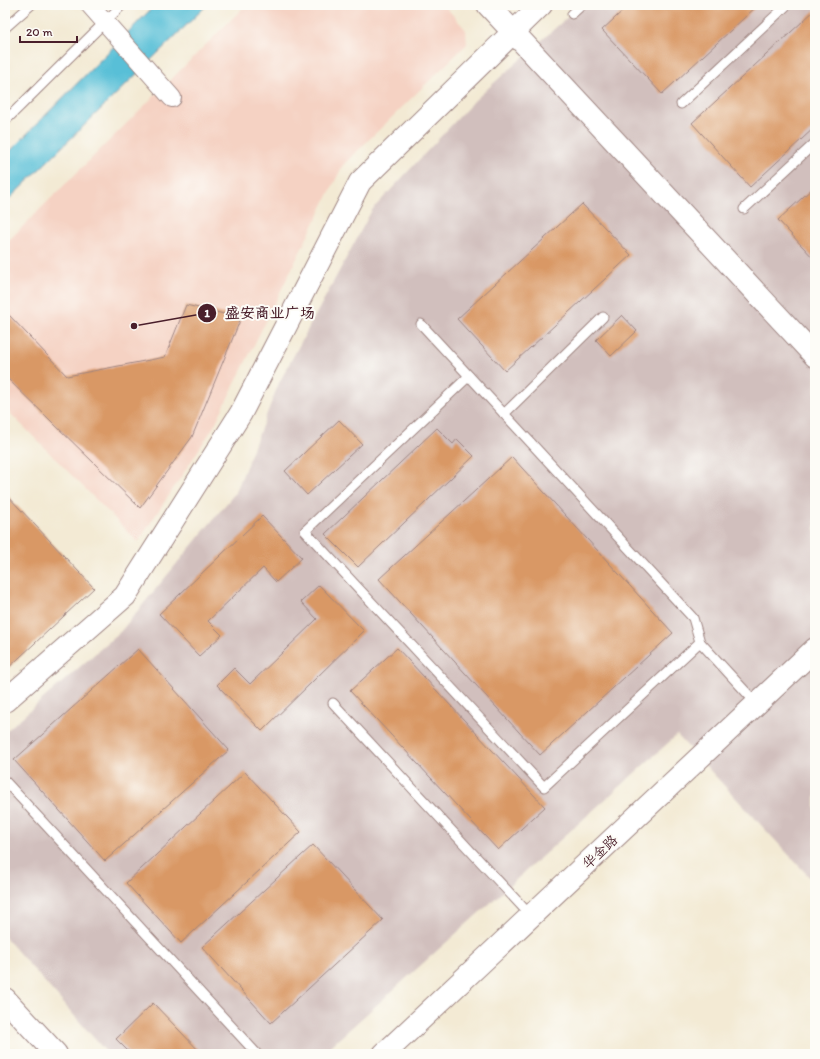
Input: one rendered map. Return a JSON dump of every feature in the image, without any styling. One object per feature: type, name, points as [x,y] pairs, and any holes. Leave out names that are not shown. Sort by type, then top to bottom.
[{"type":"street","points":[[90,5],[172,98]]},
{"type":"street","points":[[488,5],[815,356]]},
{"type":"street","points":[[5,701],[125,596],[241,413],[360,182],[512,31],[541,5]]},
{"type":"street","name":"华金路","points":[[384,1054],[815,649]]},
{"type":"street","points":[[5,999],[56,1054]]},
{"type":"lane","points":[[5,28],[30,5]]},
{"type":"lane","points":[[5,121],[109,27],[122,5]]},
{"type":"lane","points":[[572,14],[582,5]]},
{"type":"lane","points":[[681,104],[787,5]]},
{"type":"lane","points":[[744,209],[815,143]]},
{"type":"lane","points":[[504,414],[603,317]]},
{"type":"lane","points":[[421,324],[693,618],[700,642],[757,704]]},
{"type":"lane","points":[[469,376],[305,530],[544,787],[700,642]]},
{"type":"lane","points":[[333,703],[531,916]]},
{"type":"lane","points":[[5,781],[257,1054]]},
{"type":"shaded area","points":[[246,5],[444,5],[466,30],[467,44],[343,165],[213,428],[138,542],[5,408],[5,244]]},
{"type":"shaded area","points":[[581,5],[815,5],[815,883],[677,735],[322,1054],[108,1054],[5,937],[5,732],[121,631],[236,492],[279,383],[372,210],[475,100]]},
{"type":"water","points":[[155,5],[207,5],[5,203],[5,156]]},
{"type":"building","points":[[629,5],[758,5],[662,94],[602,30]]},
{"type":"building","points":[[815,10],[815,127],[750,187],[692,123]]},
{"type":"building","points":[[815,186],[815,260],[778,220]]},
{"type":"building","points":[[582,204],[631,255],[505,371],[457,319]]},
{"type":"building","points":[[186,305],[241,318],[192,437],[140,508],[5,376],[5,316],[9,315],[67,376],[165,357]]},
{"type":"building","points":[[622,315],[637,331],[611,356],[596,340]]},
{"type":"building","points":[[339,420],[362,444],[307,495],[285,471]]},
{"type":"building","points":[[437,428],[453,444],[457,439],[474,456],[358,567],[325,534]]},
{"type":"building","points":[[512,457],[673,633],[540,755],[379,579]]},
{"type":"building","points":[[5,493],[94,588],[5,671]]},
{"type":"building","points":[[262,516],[302,558],[276,582],[263,568],[208,621],[222,635],[199,656],[159,614]]},
{"type":"building","points":[[319,585],[364,631],[262,731],[217,685],[234,668],[250,684],[317,619],[301,602]]},
{"type":"building","points":[[397,648],[545,807],[498,850],[350,691]]},
{"type":"building","points":[[138,649],[229,750],[105,861],[14,760]]},
{"type":"building","points":[[245,772],[301,832],[181,943],[126,883]]},
{"type":"building","points":[[313,845],[383,920],[271,1023],[202,947]]},
{"type":"building","points":[[153,1003],[202,1054],[131,1054],[116,1039]]},
{"type":"place","name":"盛安商业广场","points":[[134,326]]}]
